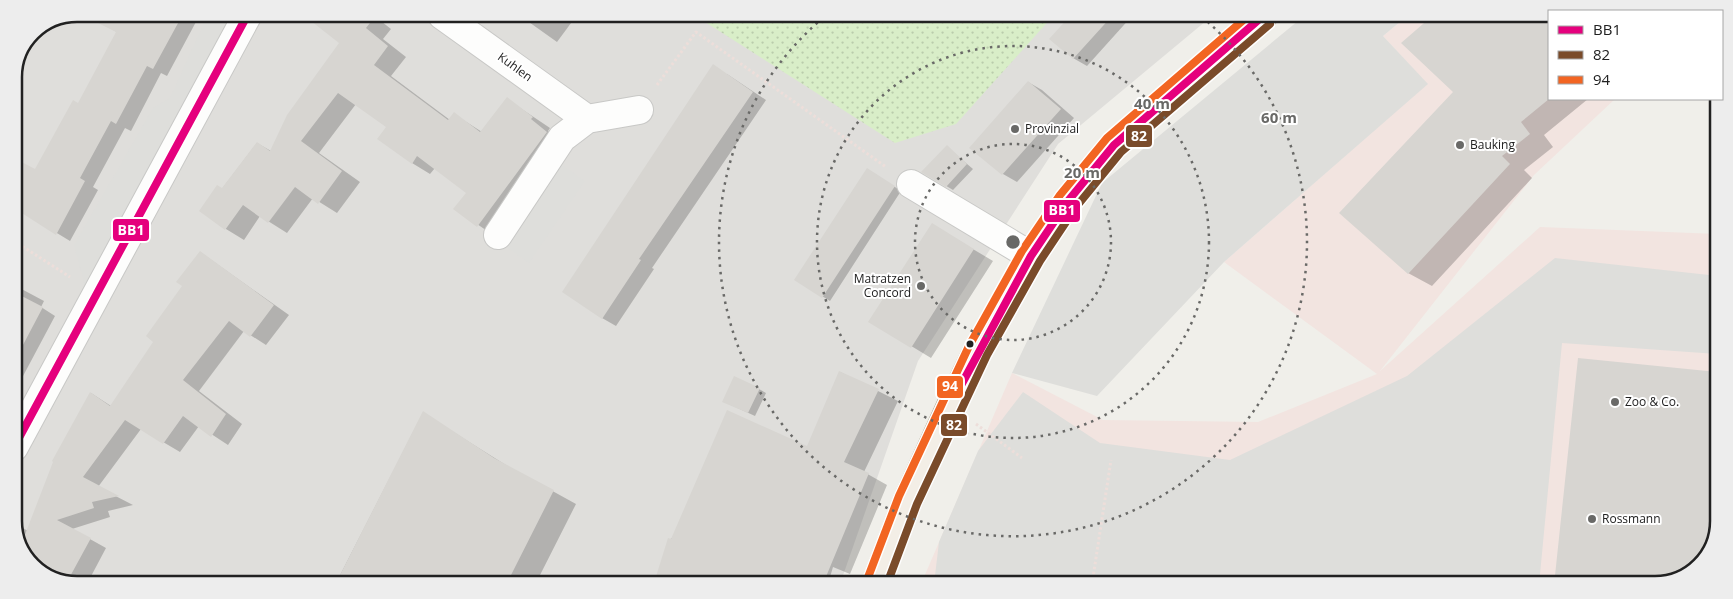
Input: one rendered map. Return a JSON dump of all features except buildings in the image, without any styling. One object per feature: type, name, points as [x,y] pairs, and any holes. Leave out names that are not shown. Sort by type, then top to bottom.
[{"type":"main road","points":[[879,576],[908,500],[978,350],[1032,256],[1068,202],[1114,145],[1256,22]]},
{"type":"street","points":[[23,431],[98,295],[244,22]]},
{"type":"street","name":"Kuhlen","points":[[453,22],[587,119]]},
{"type":"street","points":[[498,236],[562,138],[587,119],[639,110]]},
{"type":"street","points":[[911,184],[1032,256]]},
{"type":"path","points":[[639,110],[696,32],[874,158]]},
{"type":"path","points":[[22,246],[98,295]]},
{"type":"path","points":[[951,406],[1022,458]]},
{"type":"path","points":[[1093,576],[1111,460]]},
{"type":"shaded area","points":[[78,22],[1205,22],[1058,144],[918,361],[843,576],[71,576],[60,574],[47,567],[34,555],[27,542],[23,525],[22,78],[27,57],[32,47],[47,32],[57,27]]},
{"type":"shaded area","points":[[204,22],[230,22],[86,290],[74,245],[153,108],[170,98]]},
{"type":"shaded area","points":[[1297,22],[1400,22],[1383,36],[1428,84],[1224,262],[1097,396],[1012,373],[1102,183]]},
{"type":"shaded area","points":[[1400,22],[1548,22],[1548,100],[1614,100],[1534,175],[1380,371],[1540,227],[1710,234],[1710,528],[1708,539],[1699,555],[1692,563],[1680,571],[1662,576],[924,576],[1012,373],[1103,420],[1258,422],[1377,374],[1224,262],[1427,84],[1383,36]]},
{"type":"shaded area","points":[[562,165],[585,181],[529,263],[506,247]]},
{"type":"shaded area","points":[[1555,258],[1710,275],[1710,354],[1562,343],[1540,576],[935,576],[939,542],[978,451],[1023,392],[1100,443],[1230,460],[1407,376]]},
{"type":"green space","points":[[705,22],[1048,22],[956,124],[895,143]]},
{"type":"transit line","name":"BB1","points":[[23,431],[244,22]]},
{"type":"transit line","name":"94","points":[[869,576],[899,496],[969,346],[1022,251],[1060,195],[1107,138],[1241,22]]},
{"type":"transit line","name":"BB1","points":[[959,389],[1031,256],[1068,201],[1114,145],[1256,22]]},
{"type":"transit line","name":"82","points":[[890,576],[917,504],[987,355],[1040,261],[1076,207],[1121,152],[1270,24]]},
{"type":"place","name":"Provinzial","points":[[1015,129]]},
{"type":"place","name":"Bauking","points":[[1460,145]]},
{"type":"place","name":"Matratzen Concord","points":[[921,286]]},
{"type":"place","name":"Zoo & Co.","points":[[1615,402]]},
{"type":"place","name":"Rossmann","points":[[1592,519]]}]
